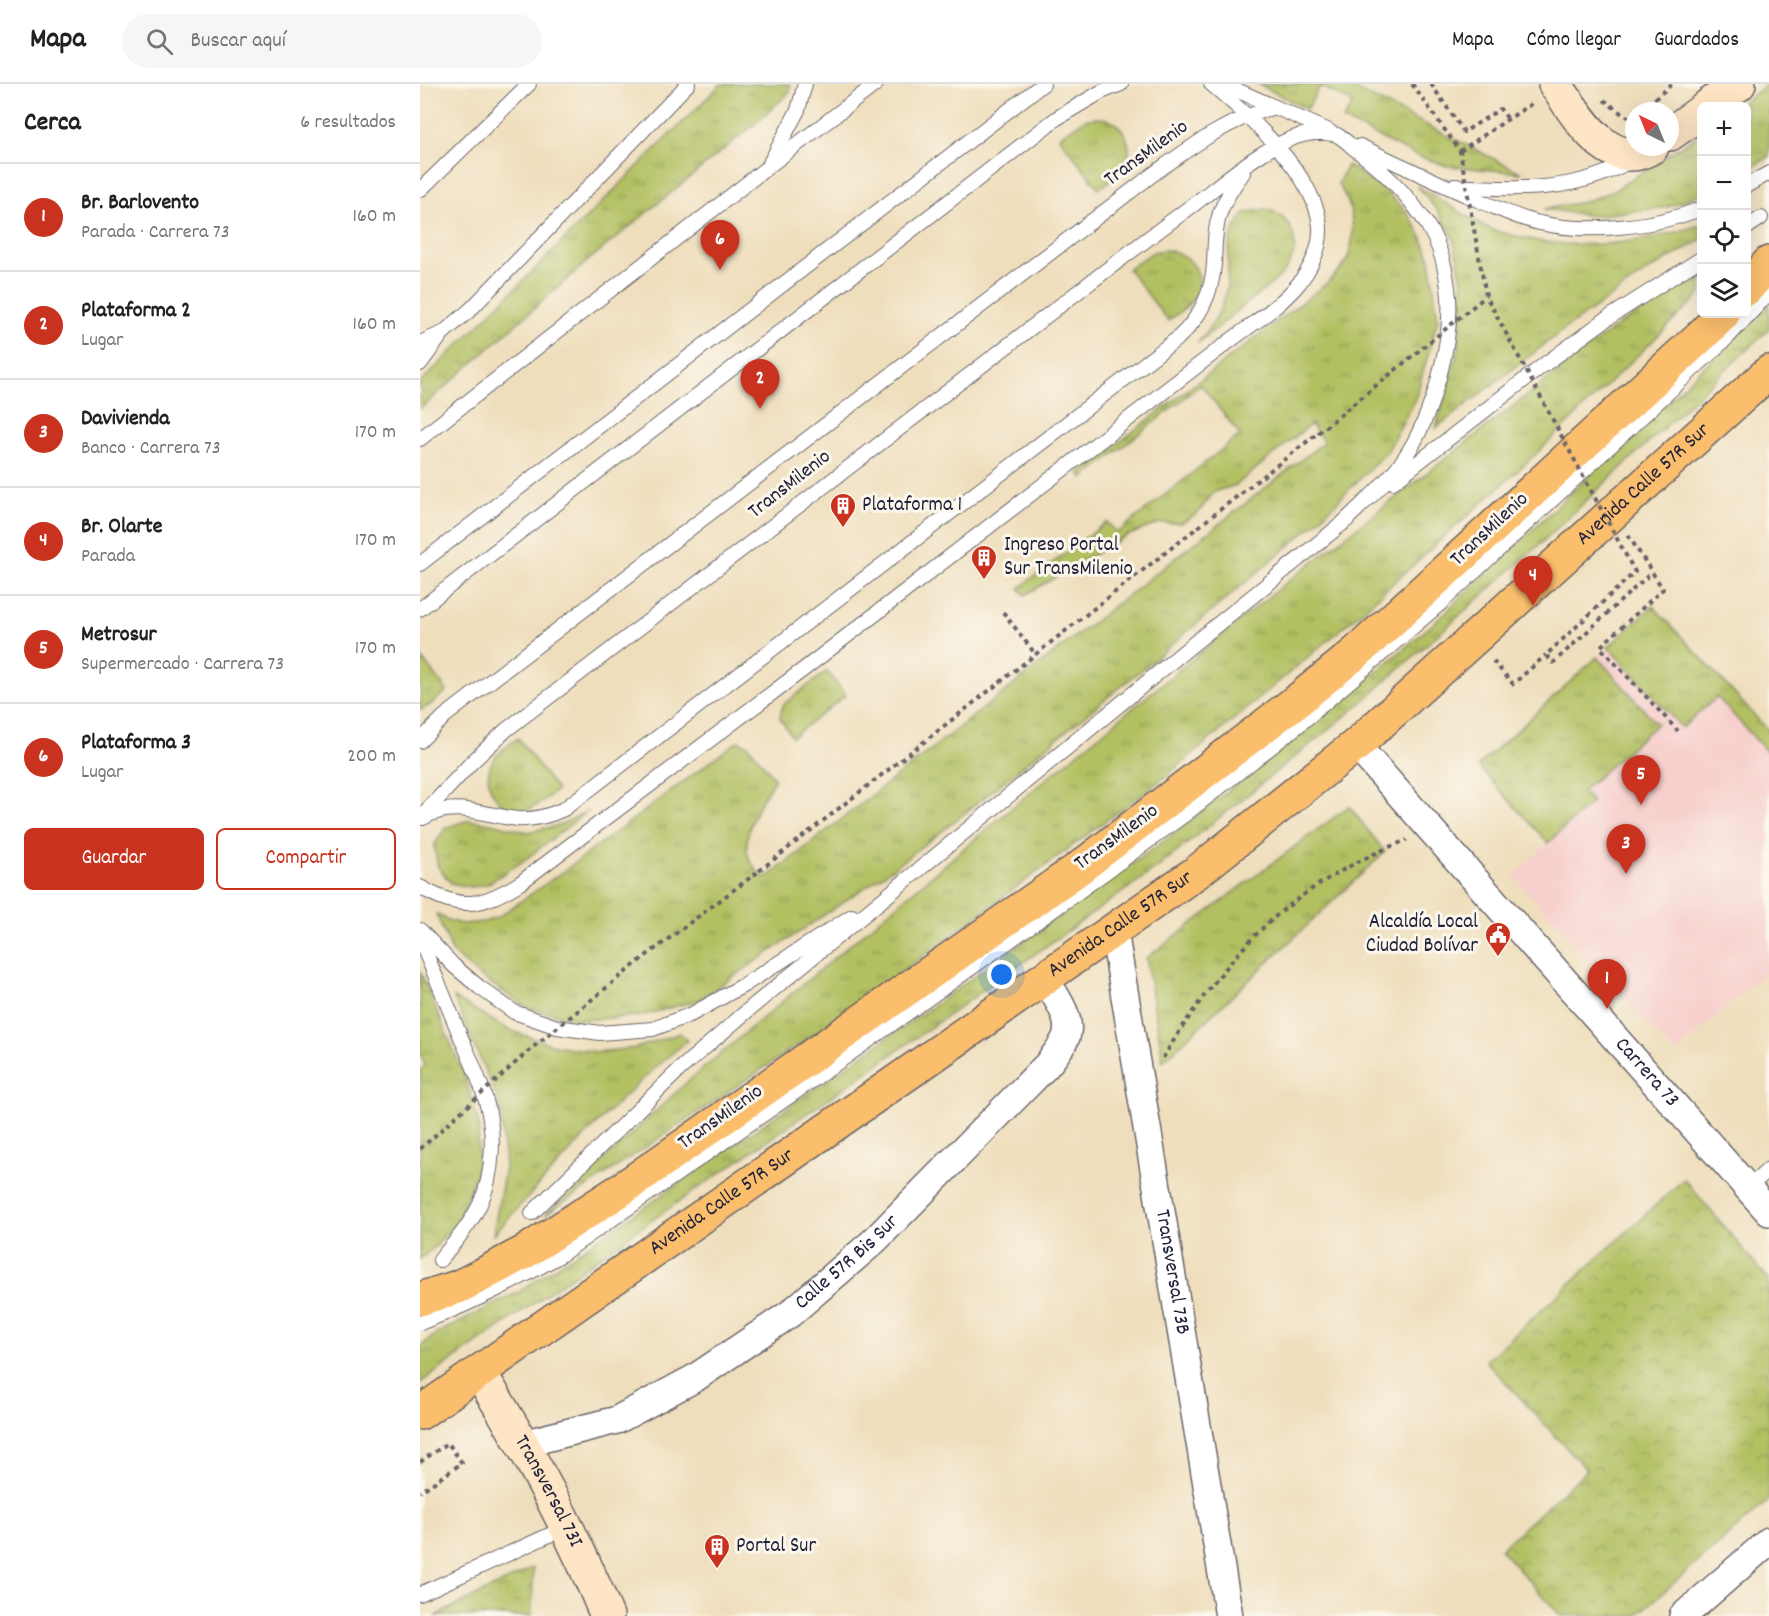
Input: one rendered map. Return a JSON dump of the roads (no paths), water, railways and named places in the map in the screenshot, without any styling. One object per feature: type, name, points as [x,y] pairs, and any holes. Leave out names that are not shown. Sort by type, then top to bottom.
[{"type":"highway","points":[[1751,283],[1769,263]]},
{"type":"highway","points":[[420,1299],[458,1287],[525,1252],[622,1189],[1096,855],[1357,652],[1719,318]]},
{"type":"highway","name":"Avenida Calle 57R Sur","points":[[420,1413],[1197,872],[1356,745],[1769,372]]},
{"type":"street","points":[[1555,84],[1589,131],[1599,141],[1625,155]]},
{"type":"street","points":[[1714,102],[1739,84]]},
{"type":"street","points":[[1679,127],[1697,114]]},
{"type":"street","name":"Carrera 73","points":[[1356,745],[1769,1212]]},
{"type":"street","name":"Transversal 73B","points":[[1114,930],[1228,1616]]},
{"type":"street","name":"Calle 57R Bis Sur","points":[[522,1444],[616,1420],[695,1378],[791,1313],[874,1241],[1047,1065],[1062,1045],[1067,1034],[1067,1025],[1060,1005],[1045,979]]},
{"type":"street","name":"Transversal 73I","points":[[479,1372],[522,1444],[567,1527],[607,1616]]},
{"type":"street","points":[[1683,1616],[1769,1540]]},
{"type":"lane","points":[[420,190],[529,84]]},
{"type":"lane","points":[[420,364],[443,333],[483,296],[688,84]]},
{"type":"lane","points":[[769,166],[798,110],[805,84]]},
{"type":"lane","points":[[420,439],[876,84]]},
{"type":"lane","points":[[420,564],[1044,84]]},
{"type":"lane","points":[[420,609],[1058,118],[1101,92],[1121,84]]},
{"type":"lane","points":[[420,887],[445,899],[472,904],[486,901],[520,883],[817,659],[1286,298],[1300,283],[1313,262],[1318,247],[1320,227],[1316,209],[1310,193],[1298,174],[1275,146],[1248,116],[1211,84]]},
{"type":"lane","name":"TransMilenio","points":[[1223,84],[1444,186],[1539,223],[1565,228],[1641,225],[1666,220],[1697,209]]},
{"type":"lane","name":"TransMilenio","points":[[420,741],[445,716],[1114,203],[1224,126],[1275,107]]},
{"type":"lane","name":"TransMilenio","points":[[420,819],[472,762],[506,730],[1111,266],[1275,146],[1301,135],[1324,133],[1335,134],[1362,154],[1389,178],[1414,206],[1435,238],[1448,290],[1449,315],[1446,340],[1436,388],[1423,426],[1394,472],[1341,525]]},
{"type":"lane","name":"TransMilenio","points":[[1444,186],[1503,189],[1574,184],[1619,168],[1638,156]]},
{"type":"lane","name":"TransMilenio","points":[[420,819],[440,810],[454,809],[468,809],[516,819],[529,819],[564,809],[1178,338],[1199,314],[1208,296],[1212,282],[1216,230],[1223,206],[1234,184],[1256,158]]},
{"type":"lane","points":[[1751,183],[1769,173]]},
{"type":"lane","points":[[1751,225],[1761,218]]},
{"type":"lane","name":"TransMilenio","points":[[532,1213],[680,1069],[753,1006],[1174,660],[1436,447],[1605,320],[1697,261]]},
{"type":"lane","name":"TransMilenio","points":[[420,1323],[457,1309],[525,1276],[559,1256],[832,1066],[1187,813],[1299,725],[1442,603],[1730,336],[1769,293]]},
{"type":"lane","points":[[420,342],[443,333]]},
{"type":"lane","name":"TransMilenio","points":[[420,930],[454,966],[514,1012],[557,1027],[600,1033],[652,1029],[692,1014],[744,985],[790,958],[914,876]]},
{"type":"lane","points":[[420,939],[477,1075],[486,1102],[490,1125],[491,1161],[488,1180],[480,1203],[464,1231],[440,1260]]},
{"type":"lane","points":[[1748,1188],[1769,1169]]},
{"type":"lane","points":[[420,1594],[567,1527]]},
{"type":"place","name":"Plataforma 3","points":[[720,270]]},
{"type":"place","name":"Plataforma 2","points":[[760,409]]},
{"type":"place","name":"Plataforma 1","points":[[843,529]]},
{"type":"place","name":"Ingreso Portal Sur TransMilenio","points":[[984,581]]},
{"type":"place","name":"Br. Olarte","points":[[1533,606]]},
{"type":"place","name":"Metrosur","points":[[1641,805]]},
{"type":"place","name":"Davivienda","points":[[1626,874]]},
{"type":"place","name":"Alcaldía Local Ciudad Bolívar","points":[[1498,958]]},
{"type":"place","name":"Br. Barlovento","points":[[1607,1009]]},
{"type":"place","name":"Portal Sur","points":[[717,1570]]}]
